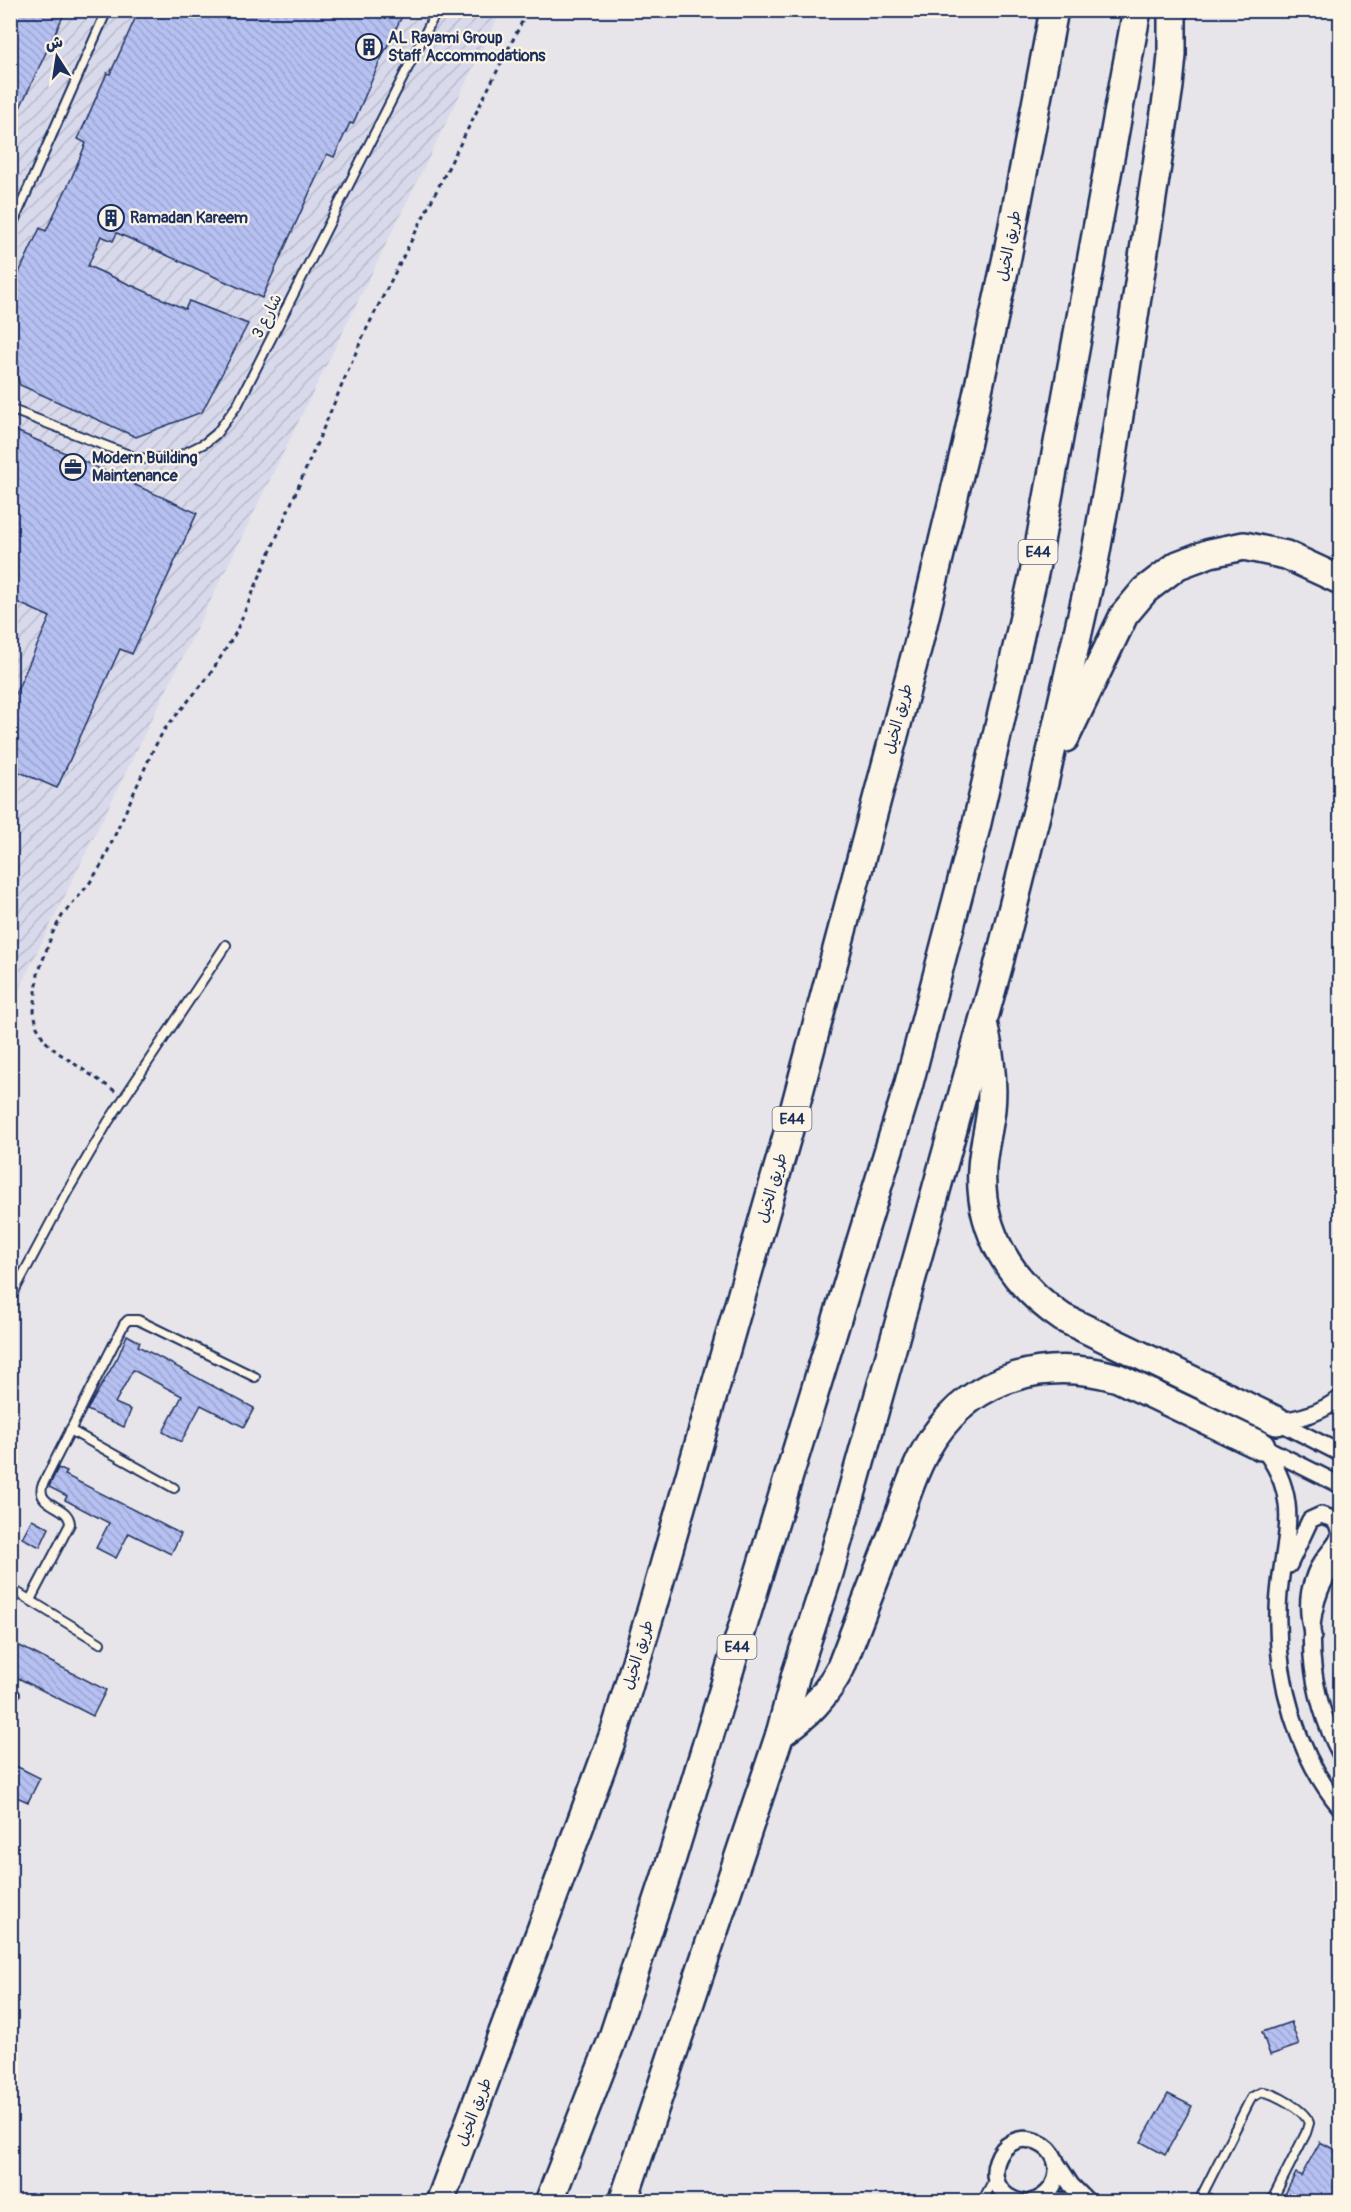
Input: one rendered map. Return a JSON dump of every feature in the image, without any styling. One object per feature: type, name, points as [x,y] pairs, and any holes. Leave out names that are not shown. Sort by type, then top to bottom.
[{"type":"highway","name":"طريق الخيل","points":[[440,2202],[616,1728],[790,1126],[918,645],[966,446],[1007,257],[1054,10]]},
{"type":"highway","name":"E44","points":[[549,2202],[611,2043],[671,1860],[908,1087],[976,826],[1035,569],[1137,10]]},
{"type":"highway","points":[[623,2202],[780,1734],[857,1477],[983,1021],[1044,783],[1095,557],[1111,468],[1169,86],[1172,10]]},
{"type":"highway","points":[[1044,783],[1124,615],[1145,590],[1160,577],[1194,558],[1244,546],[1286,555],[1341,580]]},
{"type":"highway","points":[[983,1021],[993,1088],[982,1166],[982,1197],[991,1232],[1010,1268],[1036,1299],[1063,1318],[1277,1420]]},
{"type":"highway","points":[[780,1734],[816,1705],[841,1667],[916,1473],[932,1440],[956,1411],[985,1389],[1003,1380],[1040,1370],[1080,1369],[1099,1372],[1118,1378],[1261,1446]]},
{"type":"street","points":[[1277,1420],[1310,1415],[1341,1398]]},
{"type":"street","points":[[1277,1420],[1341,1453]]},
{"type":"street","points":[[1261,1446],[1341,1485]]},
{"type":"street","points":[[1261,1446],[1278,1470],[1288,1504],[1289,1527],[1279,1589],[1279,1646],[1285,1687],[1291,1711],[1313,1765],[1341,1807]]},
{"type":"street","points":[[1279,1589],[1310,1520],[1321,1515],[1334,1519],[1340,1530],[1338,1542],[1317,1569],[1309,1595],[1308,1609],[1313,1636]]},
{"type":"street","points":[[1341,1560],[1327,1577],[1320,1591],[1315,1605],[1313,1636],[1317,1692],[1328,1727],[1341,1753]]},
{"type":"street","points":[[1021,2202],[1002,2192],[995,2178],[999,2154],[1004,2148],[1018,2141],[1034,2141],[1041,2144],[1053,2155],[1071,2185],[1088,2202]]},
{"type":"street","points":[[1035,2200],[1046,2194],[1054,2183],[1057,2176],[1056,2162]]},
{"type":"street","points":[[1035,2200],[1080,2202]]},
{"type":"lane","points":[[10,230],[107,10]]},
{"type":"lane","name":"شارع 3","points":[[10,409],[137,458],[165,459],[179,456],[205,443],[216,434],[238,404],[436,10]]},
{"type":"lane","points":[[10,1299],[87,1157],[124,1097],[226,945]]},
{"type":"lane","points":[[30,1600],[70,1524],[65,1512],[44,1500],[41,1491],[70,1430],[128,1320],[142,1322],[255,1377]]},
{"type":"lane","points":[[70,1430],[174,1488]]},
{"type":"lane","points":[[10,1588],[100,1642]]},
{"type":"lane","points":[[1215,2202],[1200,2198],[1252,2097],[1262,2092],[1305,2114],[1309,2123],[1271,2202]]},
{"type":"lane","points":[[982,2202],[995,2178]]},
{"type":"path","points":[[124,1097],[57,1052],[41,1034],[34,1011],[38,974],[44,954],[62,916],[89,884],[102,864],[164,730],[209,676],[235,634],[363,336],[528,10]]},
{"type":"shaded area","points":[[11,11],[501,11],[11,1005]]},
{"type":"building","points":[[10,10],[66,10],[10,129]]},
{"type":"building","points":[[139,10],[405,10],[353,124],[350,123],[334,157],[327,154],[262,298],[117,233],[113,241],[101,236],[88,266],[185,309],[189,301],[248,324],[202,412],[136,437],[20,385],[10,357],[10,292],[40,228],[46,231],[71,179],[86,143],[78,139],[107,73],[110,74]]},
{"type":"building","points":[[10,428],[197,513],[132,654],[120,649],[57,788],[10,768],[10,706],[50,617],[10,599]]},
{"type":"building","points":[[127,1335],[140,1342],[138,1346],[254,1408],[244,1427],[201,1405],[181,1442],[163,1432],[182,1396],[133,1370],[115,1403],[131,1410],[124,1427],[87,1410],[118,1357]]},
{"type":"building","points":[[58,1468],[67,1472],[65,1475],[181,1534],[171,1554],[129,1533],[116,1558],[96,1548],[109,1523],[65,1500],[67,1496],[49,1487]]},
{"type":"building","points":[[32,1519],[49,1528],[40,1547],[22,1538]]},
{"type":"building","points":[[10,1641],[106,1690],[93,1716],[10,1674]]},
{"type":"building","points":[[10,1763],[40,1778],[28,1802],[10,1794]]},
{"type":"building","points":[[1291,2022],[1299,2045],[1270,2055],[1262,2032]]},
{"type":"building","points":[[1168,2094],[1192,2106],[1165,2155],[1141,2142]]},
{"type":"building","points":[[1320,2142],[1341,2153],[1341,2202],[1281,2202],[1296,2173],[1301,2176]]},
{"type":"place","name":"AL Rayami Group Staff Accommodations","points":[[369,47]]},
{"type":"place","name":"Ramadan Kareem","points":[[111,218]]},
{"type":"place","name":"Modern Building Maintenance","points":[[73,467]]}]
